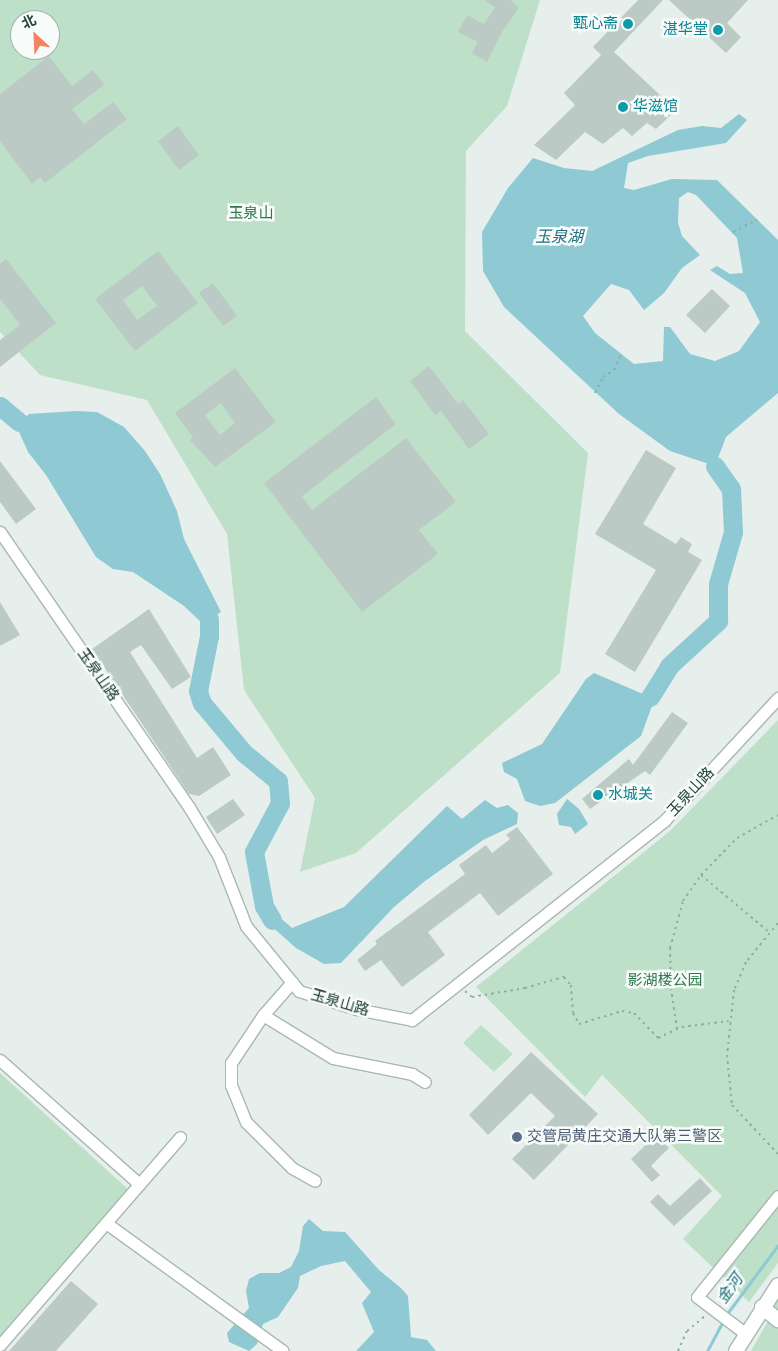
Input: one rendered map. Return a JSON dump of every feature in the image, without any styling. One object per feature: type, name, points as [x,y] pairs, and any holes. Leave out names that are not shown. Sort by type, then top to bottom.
[{"type":"street","name":"玉泉山路","points":[[0,532],[189,807],[219,857],[246,926],[299,991],[356,1009],[412,1020],[664,821],[778,698]]},
{"type":"street","points":[[292,982],[263,1015],[231,1063],[231,1084],[237,1104],[246,1122],[269,1148],[292,1168],[315,1181]]},
{"type":"street","points":[[263,1015],[334,1058],[412,1074],[425,1082]]},
{"type":"street","points":[[0,1060],[139,1184]]},
{"type":"street","points":[[0,1345],[180,1137]]},
{"type":"street","points":[[746,1334],[732,1321],[698,1297],[778,1196]]},
{"type":"street","points":[[106,1223],[283,1351]]},
{"type":"street","points":[[736,1351],[762,1306],[778,1285]]},
{"type":"street","points":[[762,1306],[778,1320]]},
{"type":"path","points":[[733,232],[757,220]]},
{"type":"path","points":[[595,393],[603,377],[614,370],[621,354]]},
{"type":"path","points":[[677,1029],[670,989],[670,948],[682,901],[701,874],[737,838],[778,816]]},
{"type":"path","points":[[701,874],[769,932]]},
{"type":"path","points":[[778,924],[769,932],[746,962],[734,990],[729,1021],[727,1070],[732,1105],[778,1154]]},
{"type":"path","points":[[458,984],[472,997],[525,988],[564,977],[571,985],[573,1013],[579,1024],[622,1011],[634,1013],[658,1038],[677,1029],[729,1021]]},
{"type":"path","points":[[678,1351],[687,1331],[714,1308]]},
{"type":"green space","name":"玉泉山","points":[[0,0],[540,0],[507,106],[466,151],[465,331],[588,453],[560,673],[356,853],[300,872],[315,798],[244,690],[227,534],[147,400],[40,375],[0,332]]},
{"type":"green space","name":"影湖楼公园","points":[[778,720],[778,1263],[749,1302],[683,1239],[722,1196],[602,1075],[585,1097],[476,987],[670,831]]},
{"type":"green space","points":[[481,1025],[513,1054],[494,1072],[463,1043]]},
{"type":"green space","points":[[0,1073],[130,1191],[0,1341]]},
{"type":"green space","points":[[778,1292],[778,1351],[751,1351],[772,1314],[769,1309]]},
{"type":"water","name":"玉泉湖","points":[[739,114],[747,120],[726,143],[648,156],[628,163],[624,188],[634,190],[672,179],[717,180],[778,240],[778,393],[726,437],[715,466],[670,451],[619,414],[504,307],[483,271],[482,232],[508,188],[533,158],[564,168],[592,171],[678,130],[702,126],[721,128]],"holes":[[[688,192],[696,195],[737,238],[743,273],[730,274],[717,266],[710,270],[745,293],[760,322],[739,351],[715,361],[690,354],[670,327],[664,327],[663,361],[634,364],[595,333],[583,316],[611,284],[629,290],[644,310],[664,293],[682,268],[700,255],[682,236],[678,223],[679,198]]]},
{"type":"water","points":[[76,411],[97,412],[124,427],[145,451],[160,474],[177,511],[184,539],[221,612],[202,623],[184,606],[133,572],[113,569],[96,557],[46,475],[28,452],[16,425],[29,414]]},
{"type":"water","points":[[594,673],[650,697],[653,703],[641,736],[555,803],[540,806],[525,801],[517,779],[504,772],[502,763],[542,744],[586,679]]},
{"type":"water","points":[[567,799],[579,809],[588,824],[575,834],[571,827],[559,825],[557,814]]},
{"type":"water","points":[[485,800],[497,808],[508,805],[518,813],[517,824],[483,840],[425,881],[394,907],[341,963],[324,964],[296,948],[268,923],[277,915],[292,928],[344,907],[447,806],[462,819]]},
{"type":"water","points":[[309,1219],[323,1231],[345,1232],[379,1270],[401,1288],[408,1296],[411,1337],[427,1340],[436,1351],[356,1351],[374,1332],[362,1303],[371,1292],[345,1261],[321,1266],[300,1276],[298,1288],[278,1317],[263,1324],[257,1344],[249,1351],[229,1342],[227,1333],[249,1308],[246,1291],[249,1279],[260,1273],[279,1273],[291,1267],[299,1251],[303,1226]]},
{"type":"building","points":[[484,0],[510,0],[519,7],[502,32],[487,62],[472,53],[478,42],[458,32],[467,15],[484,24],[495,7]]},
{"type":"building","name":"华滋馆","points":[[638,0],[663,0],[614,52],[676,110],[656,129],[647,123],[632,136],[623,128],[603,144],[585,132],[556,160],[534,145],[575,105],[564,93],[601,55],[593,47]]},
{"type":"building","name":"湛华堂","points":[[669,0],[748,0],[727,23],[741,37],[726,53]]},
{"type":"building","points":[[44,60],[52,60],[72,86],[93,70],[104,85],[72,109],[84,124],[113,102],[127,119],[45,183],[40,177],[32,184],[0,141],[0,94]]},
{"type":"building","points":[[178,126],[199,155],[179,170],[158,141]]},
{"type":"building","points":[[158,251],[198,303],[135,351],[95,299]],"holes":[[[142,286],[157,306],[137,320],[123,300]]]},
{"type":"building","points":[[6,259],[56,323],[0,367],[0,340],[20,325],[0,299],[0,264]]},
{"type":"building","points":[[213,283],[237,316],[223,326],[199,293]]},
{"type":"building","points":[[712,289],[730,306],[705,333],[686,315]]},
{"type":"building","points":[[429,366],[458,404],[463,400],[489,434],[469,449],[441,411],[435,415],[410,381]]},
{"type":"building","points":[[235,368],[276,422],[215,467],[190,440],[193,437],[175,413]],"holes":[[[221,403],[235,423],[220,435],[205,415]]]},
{"type":"building","points":[[376,397],[396,424],[302,496],[312,510],[406,438],[456,502],[419,530],[438,554],[362,612],[264,483]]},
{"type":"building","points":[[646,450],[676,468],[643,524],[676,544],[681,537],[692,544],[688,552],[702,560],[635,672],[605,654],[656,570],[595,534]]},
{"type":"building","points":[[0,461],[36,509],[16,524],[0,502]]},
{"type":"building","points":[[0,602],[20,635],[0,646]]},
{"type":"building","points":[[149,609],[191,677],[172,689],[141,645],[130,652],[197,758],[213,747],[231,775],[199,796],[189,794],[92,649]]},
{"type":"building","points":[[672,712],[688,723],[650,775],[645,771],[590,809],[582,799],[629,759],[633,765]]},
{"type":"building","points":[[233,799],[245,815],[217,834],[206,817]]},
{"type":"building","points":[[517,827],[553,874],[498,916],[480,893],[428,932],[445,955],[402,987],[381,960],[365,971],[357,960],[377,944],[375,941],[465,874],[459,865],[486,845],[492,853],[510,839],[506,835]]},
{"type":"building","points":[[531,1052],[598,1114],[534,1180],[512,1159],[555,1116],[531,1093],[488,1135],[469,1115]]},
{"type":"building","points":[[656,1135],[669,1148],[651,1166],[660,1175],[652,1182],[631,1159]]},
{"type":"building","points":[[700,1178],[712,1191],[674,1226],[650,1202],[658,1194],[670,1206]]},
{"type":"building","points":[[71,1281],[98,1304],[56,1351],[9,1351]]},
{"type":"waterway","points":[[0,406],[19,422]]},
{"type":"waterway","points":[[650,697],[669,666],[718,621],[718,584],[733,532],[731,489],[715,466]]},
{"type":"waterway","points":[[209,619],[209,636],[198,691],[202,703],[244,753],[278,781],[280,803],[254,852],[264,906],[272,920]]},
{"type":"waterway","name":"金河","points":[[726,1315],[778,1245]]},
{"type":"waterway","name":"金河","points":[[707,1351],[723,1321]]},
{"type":"place","name":"甄心斋","points":[[628,24]]},
{"type":"place","name":"湛华堂","points":[[718,30]]},
{"type":"place","name":"华滋馆","points":[[623,107]]},
{"type":"place","name":"水城关","points":[[598,795]]},
{"type":"place","name":"交管局黄庄交通大队第三警区","points":[[517,1137]]}]
